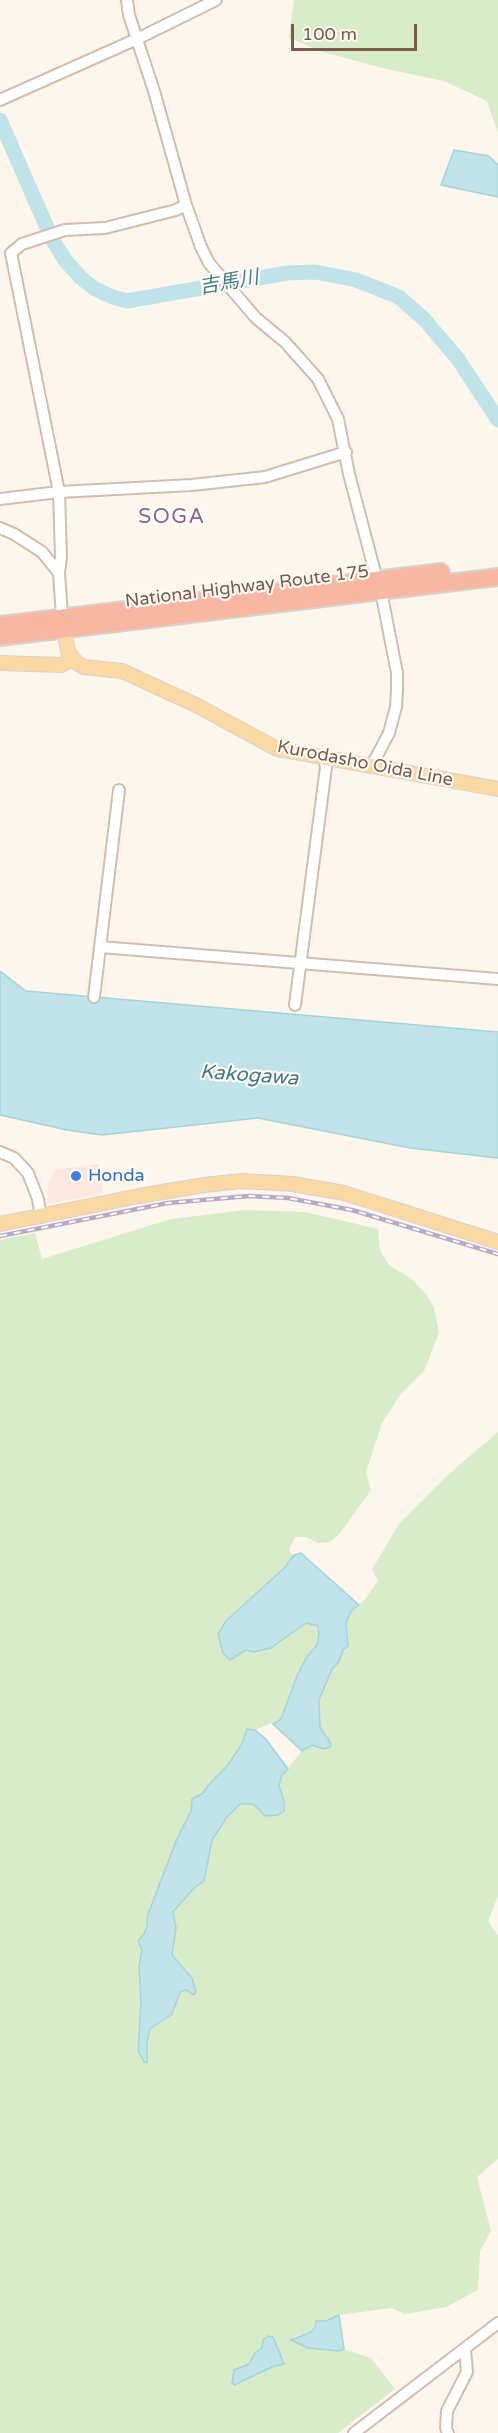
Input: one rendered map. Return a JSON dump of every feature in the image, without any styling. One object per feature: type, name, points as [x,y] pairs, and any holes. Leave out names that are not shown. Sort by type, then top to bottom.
[{"type":"highway","name":"National Highway Route 175","points":[[0,624],[63,623],[379,586],[437,578],[498,565]]},
{"type":"highway","name":"National Highway Route 175","points":[[437,578],[498,577]]},
{"type":"highway","name":"National Highway Route 175","points":[[0,637],[63,623]]},
{"type":"main road","points":[[0,663],[62,665],[72,659],[68,652],[63,623]]},
{"type":"main road","name":"Kurodasho Oida Line","points":[[72,659],[84,667],[122,671],[141,679],[196,705],[277,749],[498,789]]},
{"type":"main road","points":[[0,1224],[161,1192],[242,1181],[293,1184],[345,1193],[498,1242]]},
{"type":"street","points":[[127,0],[186,205],[201,247],[213,268],[256,318],[291,348],[318,379],[338,418],[349,474],[379,586],[398,673],[396,708],[389,733],[371,767]]},
{"type":"street","points":[[0,100],[137,39],[216,0]]},
{"type":"street","points":[[63,623],[59,573],[61,557],[58,492],[11,252],[22,244],[65,230],[105,228],[176,210],[186,205]]},
{"type":"street","points":[[0,499],[58,492],[265,477],[346,452]]},
{"type":"street","points":[[0,528],[42,552],[59,573]]},
{"type":"street","points":[[295,1005],[326,767],[324,759]]},
{"type":"street","points":[[94,997],[119,790]]},
{"type":"street","points":[[100,947],[498,979]]},
{"type":"street","points":[[0,1152],[14,1158],[28,1173],[41,1216]]},
{"type":"street","points":[[354,2433],[498,2323]]},
{"type":"street","points":[[448,2433],[447,2411],[467,2372],[465,2349]]},
{"type":"shaded area","name":"Honda","points":[[99,1164],[103,1194],[47,1204],[48,1184],[56,1169]]},
{"type":"green space","points":[[294,0],[498,0],[498,133],[487,101],[444,81],[386,69],[323,52],[289,38]]},
{"type":"green space","points":[[246,1210],[305,1212],[378,1229],[380,1251],[389,1265],[412,1279],[427,1295],[434,1308],[439,1333],[424,1371],[400,1395],[382,1423],[366,1472],[371,1490],[340,1533],[330,1542],[318,1543],[306,1537],[295,1537],[289,1550],[294,1557],[226,1621],[236,1657],[246,1650],[276,1644],[309,1622],[318,1626],[319,1635],[317,1645],[306,1658],[297,1676],[281,1719],[255,1730],[247,1729],[242,1744],[227,1766],[203,1793],[192,1799],[191,1811],[176,1841],[147,1917],[144,1934],[138,1941],[142,1950],[139,1966],[141,2002],[138,2051],[147,2042],[150,2028],[172,2014],[180,1991],[192,1985],[192,1978],[172,1955],[176,1928],[173,1912],[194,1887],[204,1881],[212,1840],[227,1817],[240,1804],[253,1804],[261,1810],[278,1815],[283,1811],[284,1801],[279,1785],[282,1775],[302,1751],[311,1745],[324,1749],[330,1743],[320,1727],[319,1700],[332,1668],[339,1662],[348,1636],[346,1623],[351,1611],[363,1602],[378,1581],[372,1569],[399,1524],[450,1473],[498,1432],[498,1895],[488,1921],[498,1936],[498,2159],[477,2177],[491,2231],[480,2251],[478,2290],[446,2307],[405,2314],[391,2308],[339,2315],[326,2321],[316,2321],[311,2332],[293,2337],[308,2348],[338,2351],[344,2349],[371,2358],[395,2389],[338,2433],[0,2433],[0,1240],[35,1233],[42,1259],[171,1219]]},
{"type":"water","points":[[454,150],[489,156],[498,165],[498,197],[441,185]]},
{"type":"water","name":"Kakogawa","points":[[0,971],[26,991],[498,1032],[498,1158],[410,1148],[258,1118],[102,1135],[67,1130],[0,1115]]},
{"type":"water","points":[[301,1553],[359,1605],[351,1611],[346,1623],[348,1646],[343,1650],[339,1662],[332,1669],[319,1700],[320,1727],[331,1744],[330,1747],[324,1749],[312,1745],[302,1751],[273,1724],[281,1719],[297,1676],[306,1658],[317,1645],[318,1626],[306,1623],[271,1648],[253,1652],[246,1650],[230,1660],[223,1653],[218,1634],[226,1621],[285,1567],[294,1555]]},
{"type":"water","points":[[247,1729],[255,1730],[265,1738],[288,1769],[282,1775],[279,1785],[284,1801],[284,1811],[278,1815],[265,1816],[253,1804],[240,1804],[227,1817],[212,1840],[204,1881],[194,1888],[173,1912],[176,1928],[172,1955],[192,1978],[196,1992],[194,1995],[186,1990],[180,1992],[172,2014],[150,2029],[147,2042],[147,2063],[138,2051],[141,2002],[139,1966],[142,1950],[138,1941],[144,1934],[147,1917],[176,1841],[191,1811],[192,1799],[203,1793],[227,1766],[242,1744]]},
{"type":"water","points":[[339,2315],[344,2349],[338,2351],[308,2348],[291,2340],[311,2332],[316,2321],[326,2321]]},
{"type":"water","points":[[268,2336],[273,2337],[284,2364],[272,2367],[234,2385],[232,2383],[234,2370],[249,2364],[255,2353],[262,2348],[263,2340]]},
{"type":"waterway","name":"吉馬川","points":[[0,120],[52,239],[65,260],[95,289],[127,301],[287,273],[316,272],[356,280],[399,297],[424,319],[458,359],[498,420]]},
{"type":"railway","points":[[0,1236],[168,1203],[249,1196],[288,1198],[352,1210],[498,1254]]},
{"type":"place","name":"Honda","points":[[76,1176]]},
{"type":"district","name":"SOGA","points":[[172,517]]}]
